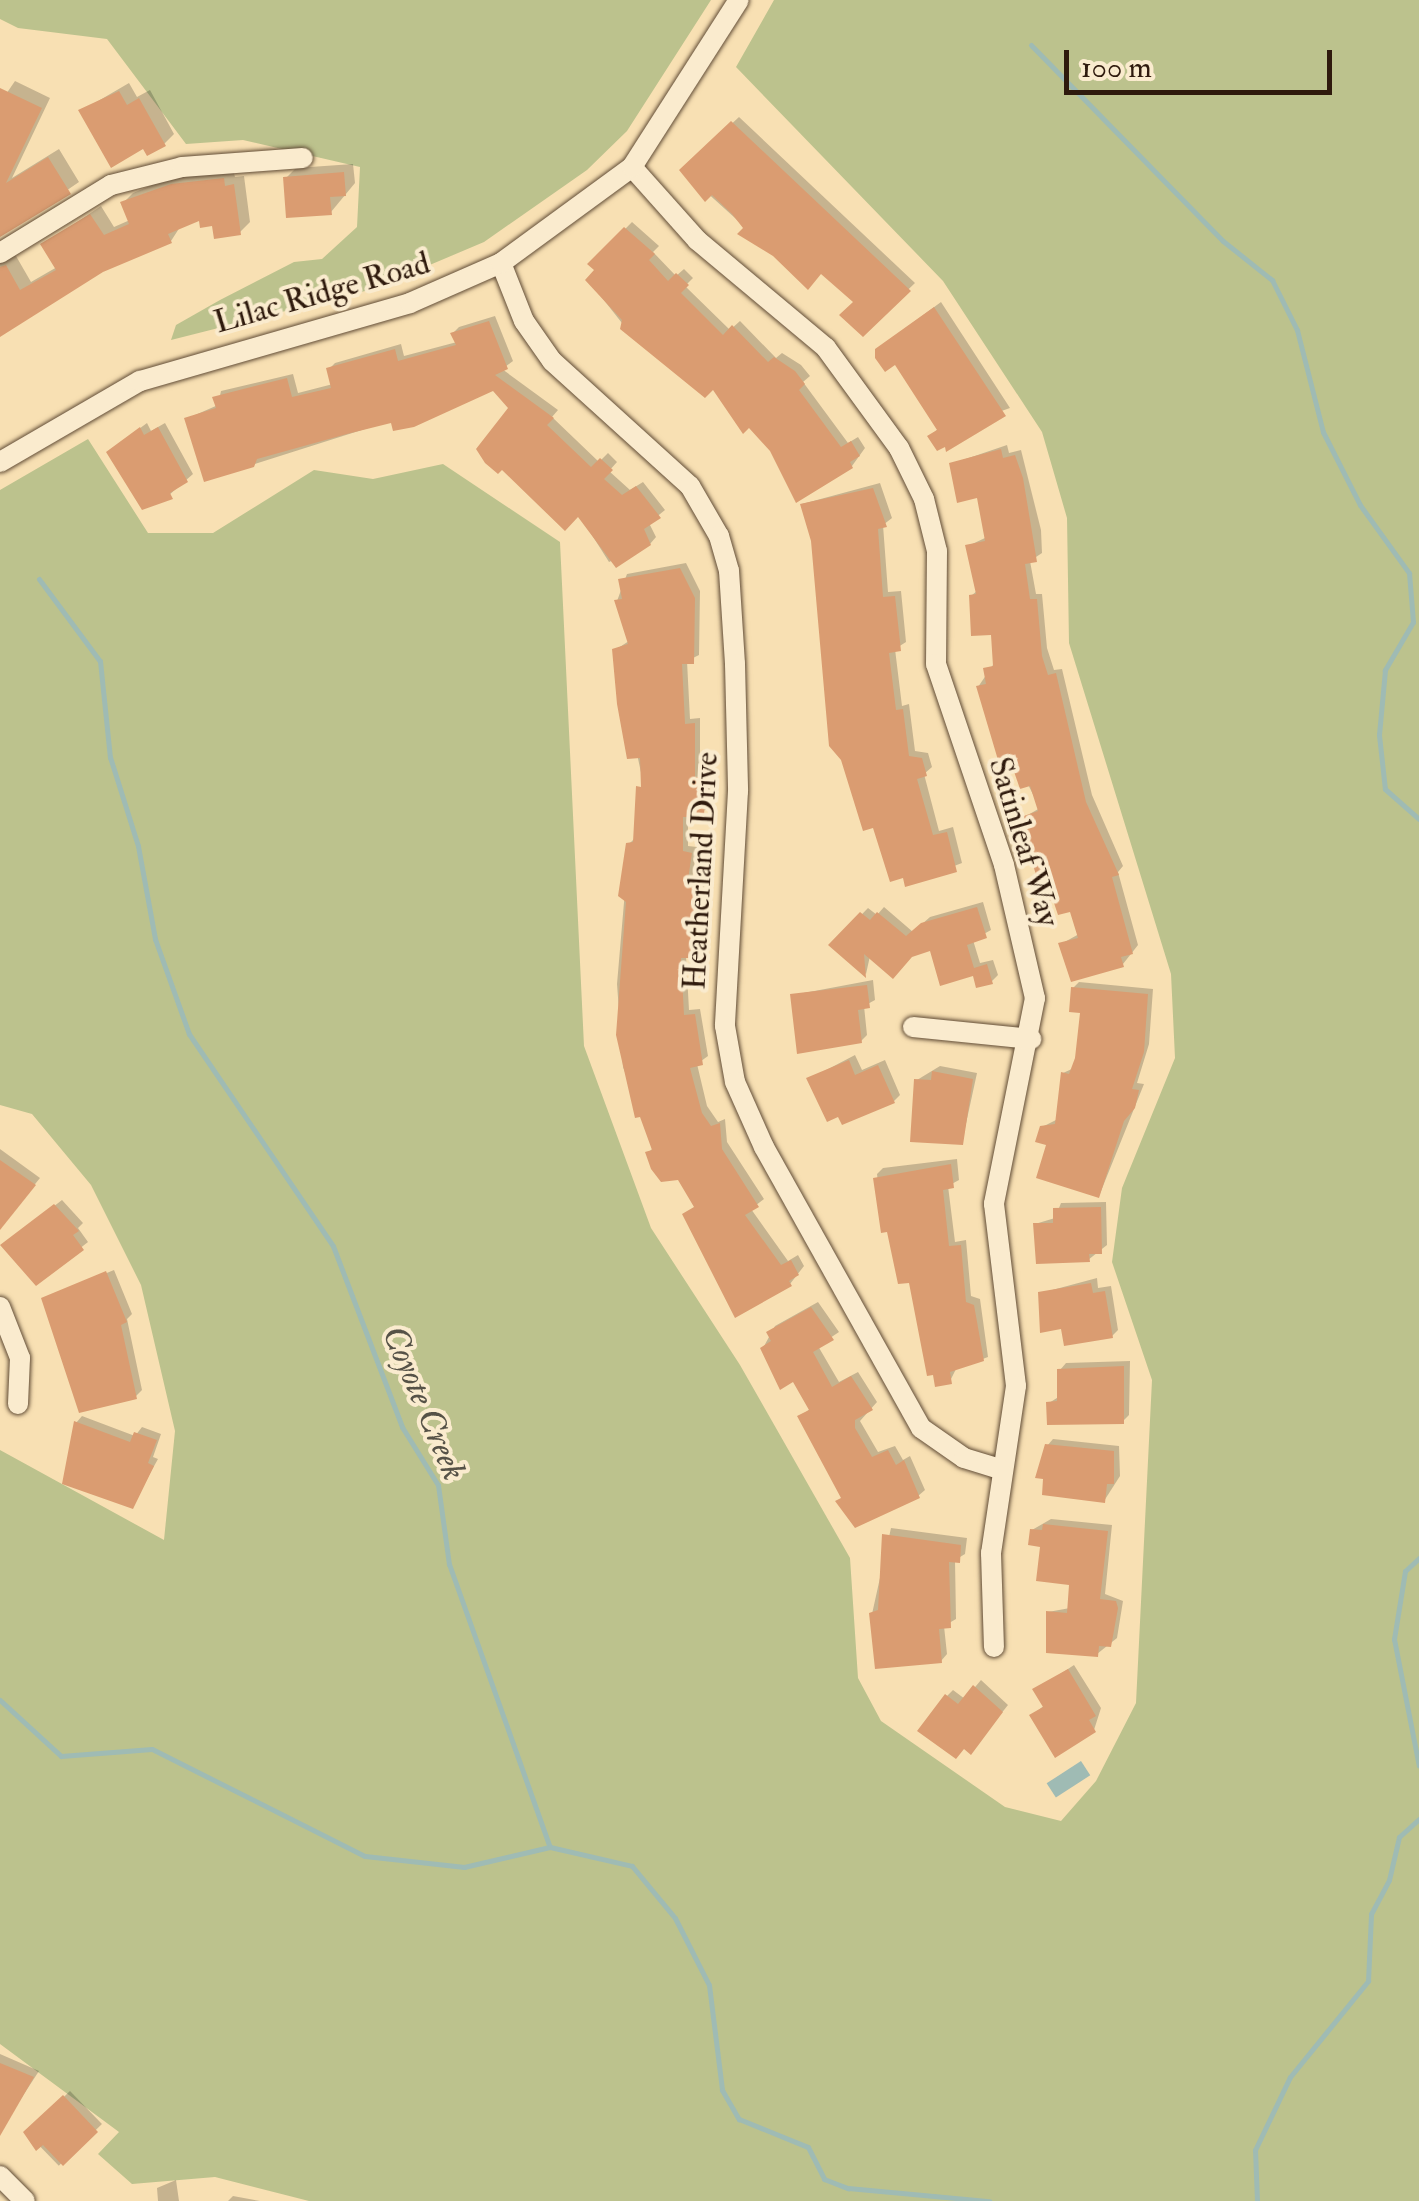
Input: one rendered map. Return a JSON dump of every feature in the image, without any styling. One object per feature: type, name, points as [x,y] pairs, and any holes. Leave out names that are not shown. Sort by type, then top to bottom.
[{"type":"street","name":"Lilac Ridge Road","points":[[0,462],[140,380],[410,303],[501,262],[632,167],[739,0]]},
{"type":"street","points":[[0,253],[111,186],[182,167],[303,158]]},
{"type":"street","name":"Satinleaf Way","points":[[632,167],[697,240],[826,348],[899,448],[924,500],[937,551],[936,664],[1030,961],[1031,1039],[1006,1122],[994,1204],[1016,1386],[999,1469],[991,1552],[994,1647]]},
{"type":"street","name":"Heatherland Drive","points":[[501,262],[524,321],[552,361],[690,486],[719,536],[729,570],[735,664],[738,791],[724,1026],[735,1082],[764,1147],[921,1428],[964,1458],[999,1469]]},
{"type":"street","points":[[913,1027],[1031,1039]]},
{"type":"street","points":[[0,1306],[20,1358],[18,1404]]},
{"type":"street","points":[[0,2176],[25,2201]]},
{"type":"green space","points":[[0,0],[711,0],[627,131],[587,170],[484,242],[373,289],[171,340],[176,325],[294,262],[322,259],[357,227],[360,167],[243,140],[186,144],[107,39],[18,28],[0,19]]},
{"type":"green space","points":[[774,0],[1419,0],[1419,2201],[309,2201],[215,2177],[132,2184],[98,2154],[119,2132],[0,2044],[0,1450],[164,1540],[175,1431],[141,1285],[91,1185],[32,1114],[0,1105],[0,490],[88,439],[148,533],[213,533],[314,470],[373,479],[443,464],[560,542],[584,1046],[651,1228],[740,1365],[850,1558],[858,1678],[881,1721],[1005,1807],[1061,1821],[1096,1781],[1136,1703],[1152,1380],[1112,1262],[1122,1188],[1175,1058],[1171,974],[1069,643],[1067,518],[1042,432],[943,281],[736,67]]},
{"type":"water","points":[[1081,1761],[1090,1775],[1056,1798],[1047,1783]]},
{"type":"building","points":[[0,88],[42,108],[6,183],[48,157],[71,194],[0,237]]},
{"type":"building","points":[[119,91],[127,105],[139,98],[166,146],[147,156],[143,149],[111,168],[78,110]]},
{"type":"building","points":[[731,121],[911,291],[863,337],[839,315],[853,302],[821,274],[808,290],[773,256],[737,234],[743,228],[732,214],[712,195],[705,202],[679,170]]},
{"type":"building","points":[[344,172],[346,196],[330,197],[332,215],[286,218],[283,177]]},
{"type":"building","points":[[224,178],[225,186],[234,184],[241,235],[214,239],[212,226],[200,228],[199,221],[168,234],[172,243],[103,272],[0,337],[0,267],[6,265],[20,290],[56,270],[40,244],[90,214],[104,235],[129,224],[120,202],[171,184]]},
{"type":"building","points":[[624,227],[655,254],[649,260],[668,281],[676,273],[689,285],[681,293],[723,335],[732,325],[768,362],[774,357],[795,371],[805,384],[799,390],[841,447],[851,441],[860,456],[850,462],[853,468],[796,503],[770,451],[749,428],[743,434],[713,390],[705,398],[620,329],[622,320],[585,280],[594,270],[587,264]]},
{"type":"building","points":[[934,307],[1006,416],[946,452],[945,447],[937,451],[927,436],[937,430],[895,365],[885,372],[875,358],[875,349]]},
{"type":"building","points":[[489,321],[508,369],[495,375],[554,418],[547,425],[591,467],[600,458],[613,470],[604,479],[622,495],[636,486],[661,518],[644,529],[651,545],[616,568],[578,517],[565,531],[502,470],[498,474],[485,463],[476,449],[508,408],[493,391],[414,427],[393,431],[391,423],[347,434],[257,459],[254,467],[204,482],[184,418],[216,408],[212,397],[287,378],[292,397],[331,388],[326,368],[395,349],[398,361],[456,345],[450,333]]},
{"type":"building","points":[[140,427],[144,435],[158,427],[188,482],[170,493],[173,499],[142,510],[106,452]]},
{"type":"building","points":[[1001,449],[1003,458],[1015,455],[1023,478],[1037,562],[1025,564],[1030,599],[1037,599],[1042,656],[1048,675],[1056,673],[1086,802],[1119,875],[1112,877],[1133,954],[1121,957],[1124,967],[1071,982],[1058,943],[1078,938],[1070,912],[1058,915],[1053,900],[1045,903],[1018,818],[1038,811],[1030,786],[1020,789],[1009,757],[998,760],[976,686],[986,684],[983,668],[993,666],[991,635],[971,636],[969,595],[976,594],[965,545],[985,541],[977,498],[957,503],[949,463]]},
{"type":"building","points":[[873,488],[887,527],[878,529],[883,597],[895,596],[901,651],[889,653],[896,710],[903,709],[909,756],[922,758],[927,776],[917,779],[933,835],[947,832],[957,872],[905,887],[903,878],[890,882],[873,828],[863,831],[841,760],[829,746],[811,541],[800,504]]},
{"type":"building","points":[[680,568],[695,598],[694,664],[682,664],[685,724],[695,723],[695,777],[702,777],[705,794],[704,817],[683,817],[683,851],[692,853],[687,886],[700,888],[690,958],[681,958],[684,1015],[695,1014],[703,1065],[690,1068],[702,1113],[711,1126],[720,1123],[722,1149],[759,1207],[745,1215],[781,1265],[791,1260],[799,1275],[789,1281],[792,1286],[735,1318],[682,1214],[694,1207],[678,1180],[661,1182],[651,1169],[645,1152],[652,1150],[640,1117],[635,1118],[616,1035],[626,902],[618,896],[626,843],[633,842],[636,786],[641,787],[640,758],[627,759],[617,704],[612,649],[628,644],[614,600],[622,599],[618,579]]},
{"type":"building","points":[[977,907],[987,938],[967,945],[974,968],[987,964],[993,984],[976,988],[973,976],[940,986],[930,951],[912,957],[893,979],[864,954],[866,978],[828,945],[860,912],[870,920],[877,912],[906,936],[921,923]]},
{"type":"building","points":[[867,985],[870,1008],[858,1010],[862,1043],[797,1054],[790,994]]},
{"type":"building","points":[[1071,987],[1148,994],[1144,1052],[1132,1089],[1139,1090],[1135,1108],[1124,1121],[1099,1198],[1036,1178],[1046,1145],[1035,1142],[1040,1126],[1055,1124],[1061,1072],[1069,1074],[1075,1058],[1080,1013],[1069,1012]]},
{"type":"building","points":[[849,1060],[855,1075],[878,1065],[895,1103],[842,1125],[838,1117],[827,1122],[806,1078]]},
{"type":"building","points":[[932,1071],[973,1079],[963,1145],[910,1142],[914,1079],[931,1080]]},
{"type":"building","points":[[0,1160],[36,1185],[0,1230]]},
{"type":"building","points":[[951,1164],[954,1188],[943,1190],[949,1246],[961,1245],[966,1302],[974,1305],[984,1361],[950,1372],[952,1384],[935,1387],[933,1375],[927,1376],[909,1283],[898,1284],[887,1232],[881,1233],[873,1178]]},
{"type":"building","points":[[54,1204],[79,1231],[73,1235],[84,1250],[36,1286],[0,1245]]},
{"type":"building","points":[[1101,1207],[1102,1254],[1089,1254],[1090,1262],[1036,1264],[1033,1223],[1053,1223],[1053,1208]]},
{"type":"building","points":[[106,1271],[127,1322],[121,1325],[137,1399],[79,1413],[41,1298]]},
{"type":"building","points":[[1091,1283],[1093,1293],[1105,1291],[1113,1338],[1064,1346],[1061,1329],[1040,1333],[1038,1292]]},
{"type":"building","points":[[811,1307],[834,1340],[813,1352],[832,1387],[851,1376],[873,1410],[855,1420],[855,1428],[872,1457],[888,1450],[896,1465],[904,1460],[920,1498],[855,1528],[835,1501],[841,1498],[797,1416],[809,1410],[793,1382],[780,1390],[760,1348],[771,1341],[766,1332]]},
{"type":"building","points":[[1124,1366],[1124,1424],[1047,1425],[1046,1402],[1057,1401],[1057,1369]]},
{"type":"building","points":[[74,1421],[130,1442],[134,1432],[157,1440],[148,1463],[154,1466],[133,1509],[62,1484]]},
{"type":"building","points":[[1045,1444],[1114,1451],[1114,1484],[1107,1484],[1105,1503],[1042,1495],[1043,1479],[1035,1478]]},
{"type":"building","points":[[1043,1524],[1108,1531],[1100,1599],[1116,1601],[1118,1608],[1111,1647],[1099,1646],[1098,1657],[1046,1653],[1046,1611],[1067,1613],[1069,1585],[1036,1581],[1040,1547],[1028,1545],[1030,1529],[1042,1530]]},
{"type":"building","points":[[882,1534],[961,1545],[960,1563],[949,1562],[951,1628],[939,1629],[942,1663],[875,1669],[869,1613],[878,1610]]},
{"type":"building","points":[[1068,1669],[1096,1716],[1089,1720],[1096,1732],[1055,1758],[1029,1715],[1043,1707],[1032,1689]]},
{"type":"building","points":[[973,1685],[1003,1712],[971,1755],[964,1749],[956,1759],[917,1731],[945,1694],[958,1704]]},
{"type":"building","points":[[0,2063],[34,2077],[0,2136]]},
{"type":"building","points":[[63,2095],[98,2132],[63,2166],[43,2145],[36,2151],[23,2132]]},
{"type":"waterway","points":[[1031,45],[1223,241],[1272,280],[1297,330],[1323,432],[1360,505],[1409,573],[1413,622],[1385,670],[1379,735],[1385,789],[1419,819]]},
{"type":"waterway","name":"Coyote Creek","points":[[39,579],[100,661],[110,757],[138,846],[155,939],[189,1034],[333,1246],[402,1427],[438,1485],[449,1564],[550,1847]]},
{"type":"waterway","points":[[1419,1558],[1405,1571],[1394,1639],[1419,1766]]},
{"type":"waterway","name":"Coyote Creek","points":[[0,1700],[61,1756],[152,1749],[365,1856],[464,1867],[550,1847],[632,1866],[675,1918],[709,1985],[722,2090],[739,2119],[808,2147],[824,2179],[848,2188],[989,2201]]},
{"type":"waterway","points":[[1257,2201],[1255,2150],[1290,2077],[1368,1981],[1371,1914],[1389,1880],[1399,1837],[1419,1819]]}]
